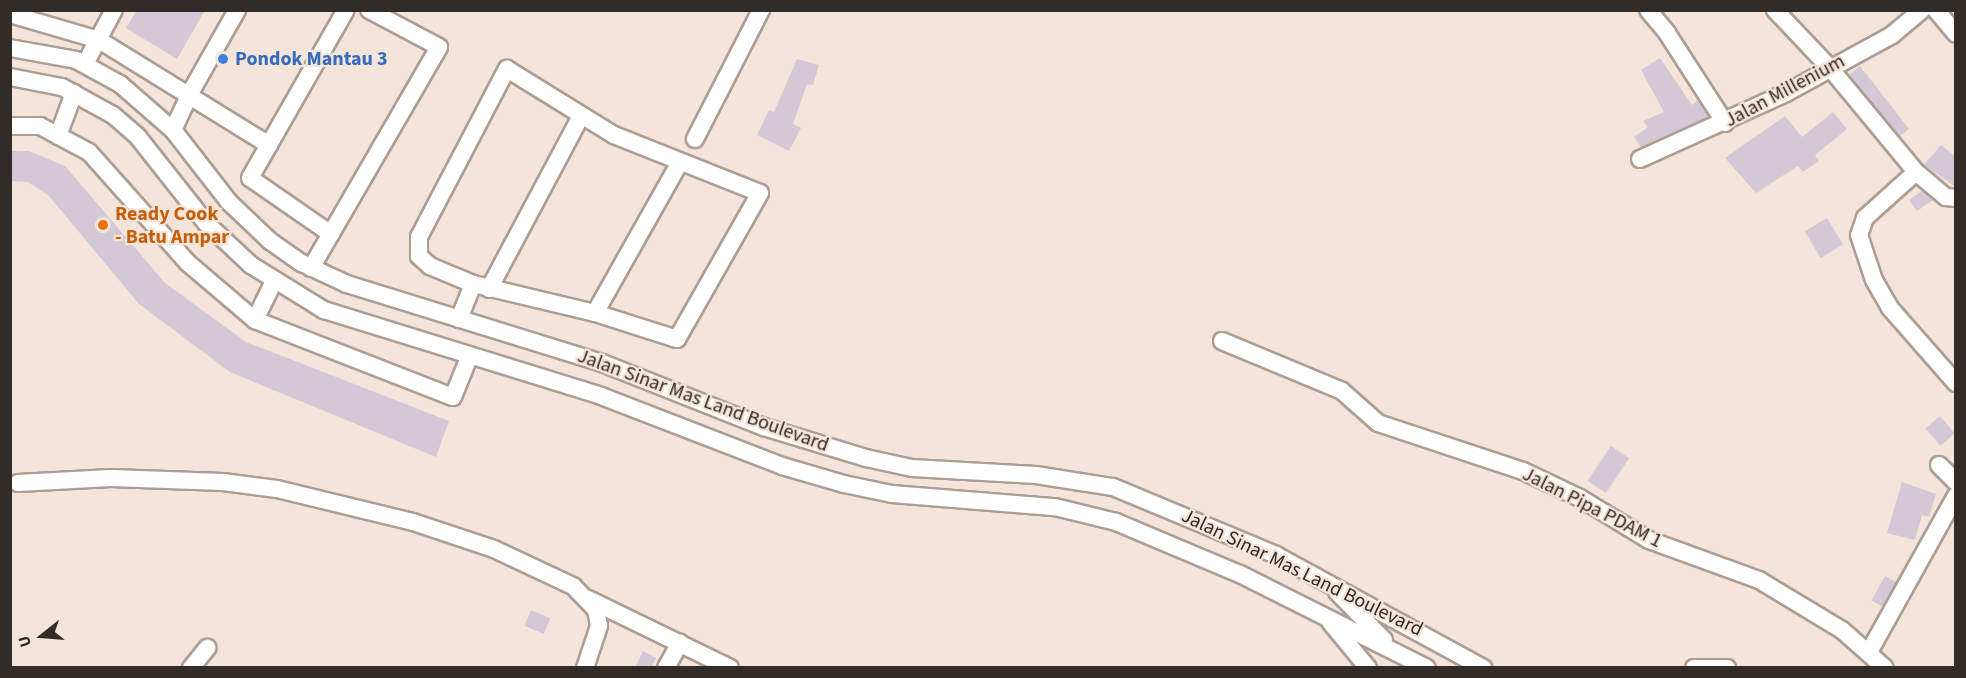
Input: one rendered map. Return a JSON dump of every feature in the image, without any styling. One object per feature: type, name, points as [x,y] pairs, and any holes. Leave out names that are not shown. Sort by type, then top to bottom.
[{"type":"street","points":[[86,64],[114,10]]},
{"type":"street","points":[[173,130],[189,95],[237,10]]},
{"type":"street","points":[[331,234],[250,178],[346,10]]},
{"type":"street","points":[[311,268],[439,47],[369,10]]},
{"type":"street","points":[[695,139],[761,10]]},
{"type":"street","points":[[1648,10],[1667,33],[1725,123]]},
{"type":"street","points":[[1775,10],[1830,68],[1916,172],[1946,197],[1956,198]]},
{"type":"street","name":"Jalan Millenium","points":[[1640,159],[1725,123],[1830,68],[1892,35],[1922,10]]},
{"type":"street","points":[[1936,10],[1956,34]]},
{"type":"street","points":[[15,13],[99,40],[269,146]]},
{"type":"street","name":"Jalan Sinar Mas Land Boulevard","points":[[10,48],[86,64],[147,104],[173,130],[229,202],[270,241],[311,268],[347,284],[602,363],[764,427],[866,458],[912,468],[1036,475],[1113,487],[1265,550],[1329,582],[1483,668]]},
{"type":"street","points":[[507,69],[581,116],[614,135],[760,193],[677,339],[595,313],[481,287],[430,266],[419,256],[419,237],[507,69]]},
{"type":"street","name":"Jalan Sinar Mas Land Boulevard","points":[[10,77],[74,93],[113,115],[138,137],[207,223],[274,281],[324,310],[602,396],[782,466],[844,484],[892,494],[1055,507],[1116,522],[1240,574],[1427,668]]},
{"type":"street","points":[[58,136],[74,93]]},
{"type":"street","points":[[459,319],[481,287],[581,116]]},
{"type":"street","points":[[10,126],[40,126],[89,152],[188,263],[255,320],[453,397],[470,355]]},
{"type":"street","points":[[595,313],[680,162]]},
{"type":"street","points":[[1916,172],[1865,218],[1859,235],[1874,280],[1890,308],[1956,382]]},
{"type":"street","points":[[255,320],[274,281]]},
{"type":"street","points":[[428,341],[435,313]]},
{"type":"street","name":"Jalan Pipa PDAM 1","points":[[1222,341],[1342,391],[1378,423],[1523,471],[1580,498],[1649,540],[1759,580],[1842,630],[1886,668]]},
{"type":"street","points":[[1939,465],[1956,482]]},
{"type":"street","points":[[18,483],[111,478],[223,482],[277,489],[413,522],[494,549],[573,586],[588,599],[596,610],[599,626],[585,668]]},
{"type":"street","points":[[1869,652],[1956,496]]},
{"type":"street","points":[[1329,582],[1391,648],[1406,668]]},
{"type":"street","points":[[588,599],[730,668]]},
{"type":"street","name":"Jalan Sinar Mas Land Boulevard","points":[[1326,618],[1368,668]]},
{"type":"street","points":[[666,668],[680,643]]},
{"type":"street","points":[[191,668],[207,648]]},
{"type":"street","points":[[1701,667],[1727,668]]},
{"type":"building","points":[[137,10],[205,10],[177,59],[126,28]]},
{"type":"building","points":[[1660,58],[1692,105],[1698,100],[1708,117],[1641,147],[1634,137],[1648,127],[1643,121],[1664,112],[1641,70]]},
{"type":"building","points":[[797,59],[819,65],[813,85],[807,84],[793,124],[801,128],[789,151],[757,135],[769,110],[774,112]]},
{"type":"building","points":[[1860,66],[1909,129],[1900,136],[1849,75]]},
{"type":"building","points":[[1833,112],[1847,129],[1815,155],[1819,161],[1803,172],[1798,166],[1756,193],[1725,158],[1785,116],[1802,137]]},
{"type":"building","points":[[1941,145],[1956,157],[1956,187],[1924,165]]},
{"type":"building","points":[[10,151],[29,151],[65,166],[165,283],[246,342],[449,421],[436,457],[230,372],[139,304],[49,196],[28,182],[10,181]]},
{"type":"building","points":[[1922,191],[1933,200],[1917,211],[1909,200]]},
{"type":"building","points":[[1827,218],[1843,245],[1821,258],[1805,231]]},
{"type":"building","points":[[1940,416],[1955,434],[1940,446],[1925,428]]},
{"type":"building","points":[[1611,446],[1629,458],[1606,493],[1588,481]]},
{"type":"building","points":[[1902,482],[1936,494],[1929,517],[1922,515],[1915,540],[1887,533]]},
{"type":"building","points":[[1885,576],[1896,582],[1883,607],[1871,600]]},
{"type":"building","points":[[531,610],[550,618],[544,634],[524,626]]},
{"type":"building","points":[[643,651],[656,658],[651,668],[635,668]]},
{"type":"place","name":"Pondok Mantau 3","points":[[223,59]]},
{"type":"place","name":"Ready Cook - Batu Ampar","points":[[103,225]]}]
